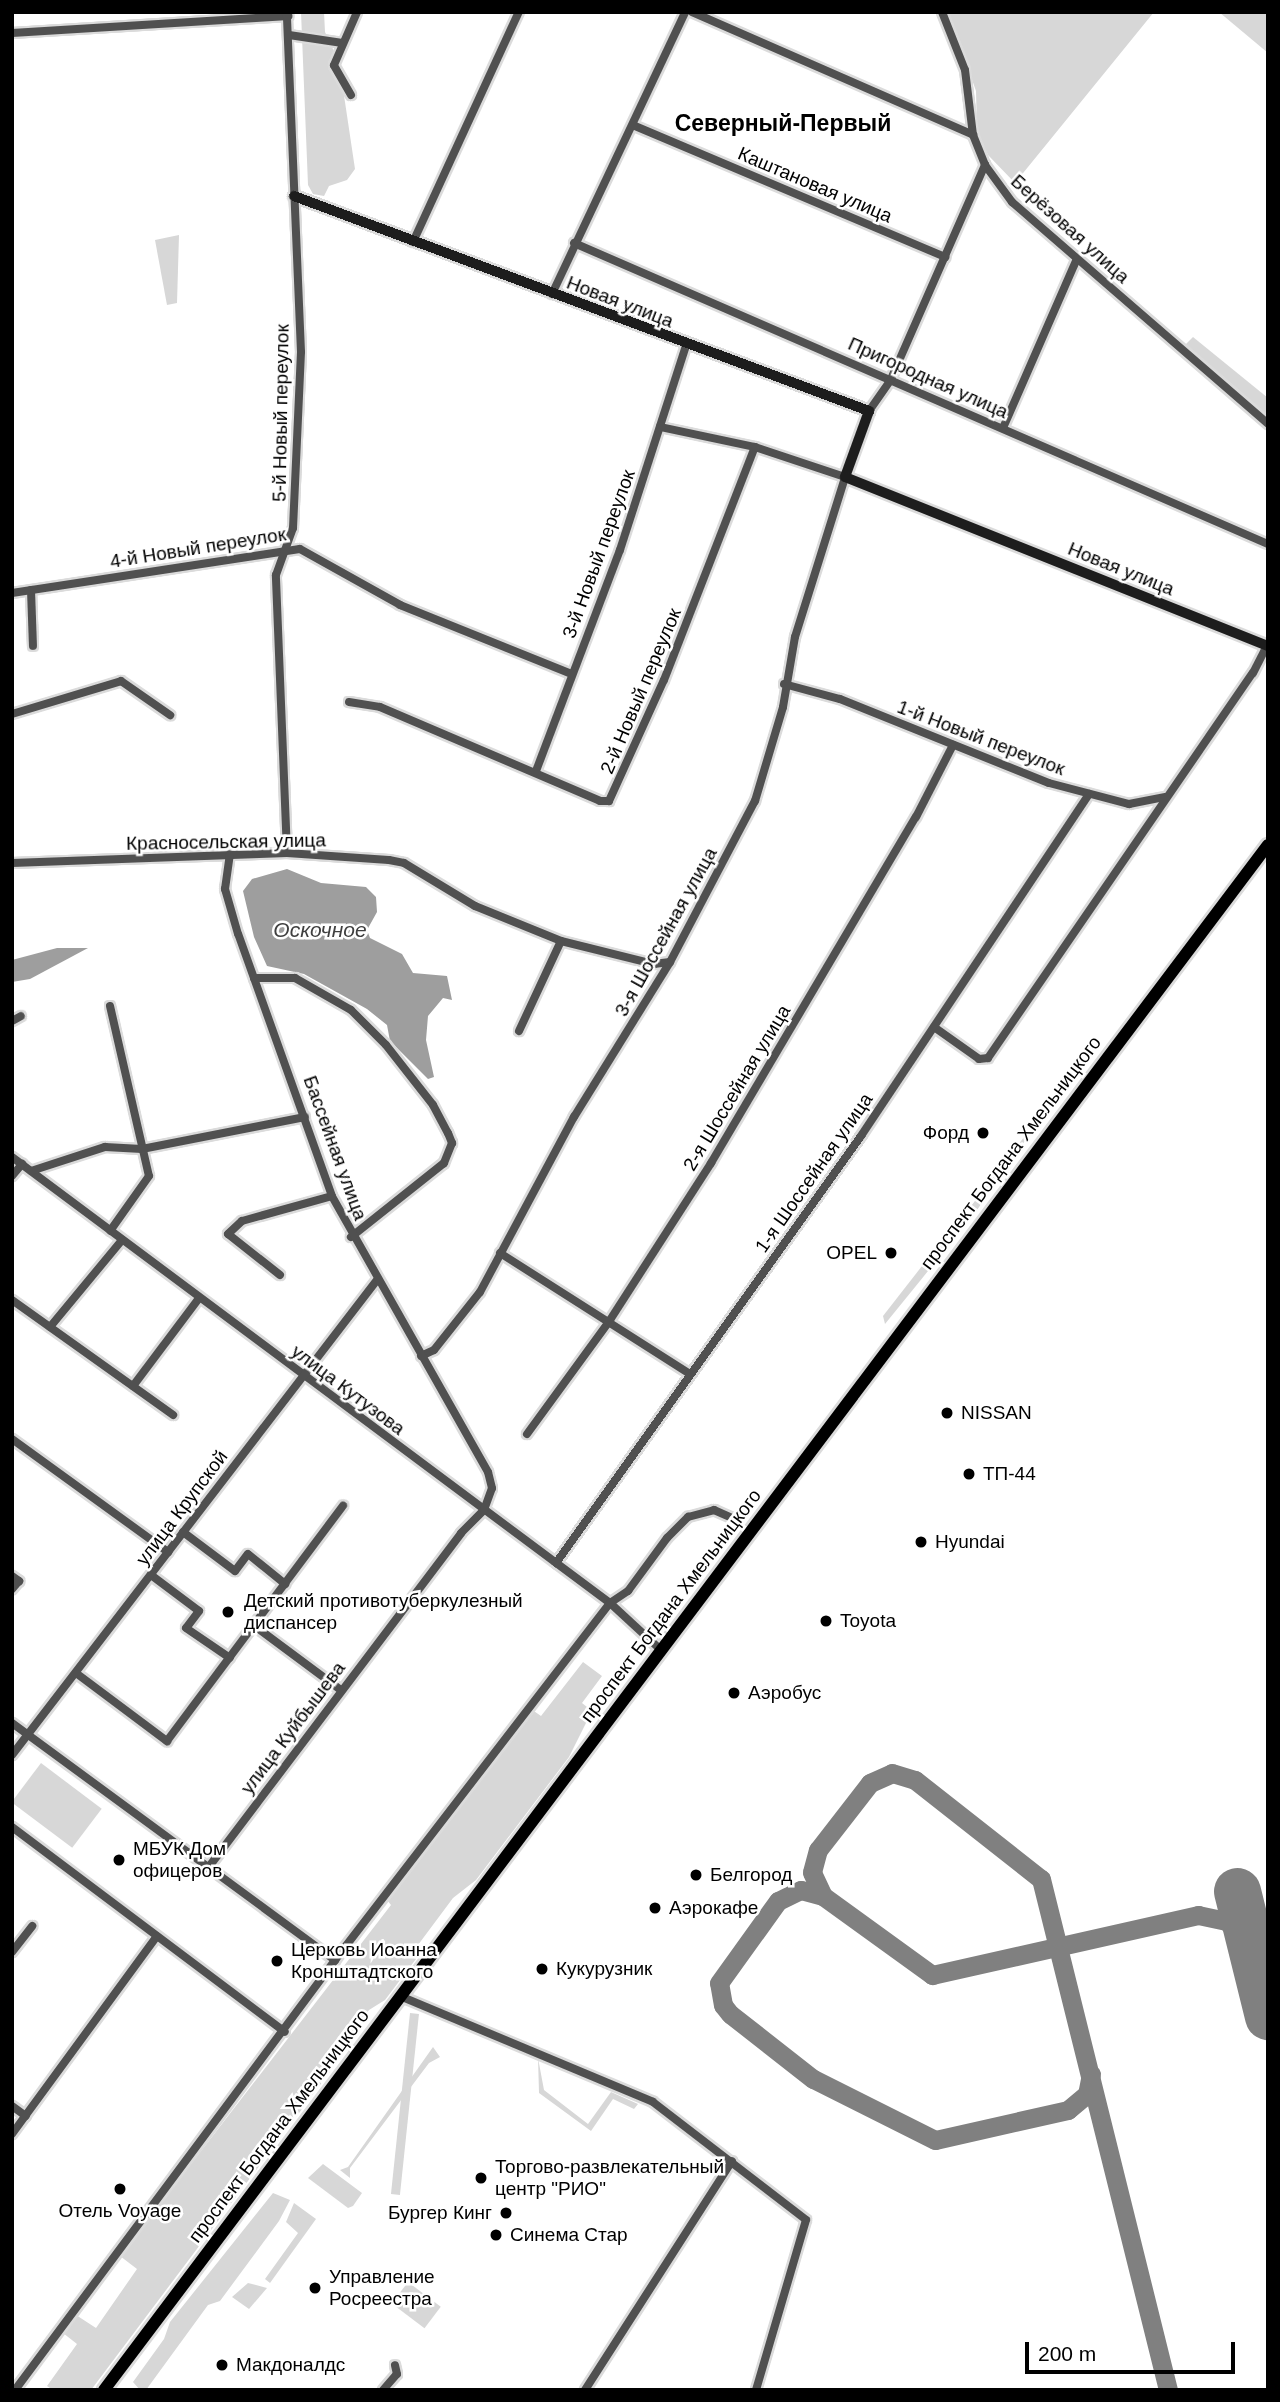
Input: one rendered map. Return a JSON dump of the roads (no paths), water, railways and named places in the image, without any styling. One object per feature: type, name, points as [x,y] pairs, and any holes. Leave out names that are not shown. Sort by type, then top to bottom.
[{"type":"main road","name":"проспект Богдана Хмельницкого","points":[[104,2390],[1268,845]]},
{"type":"street","points":[[351,95],[334,73],[342,43],[357,12]]},
{"type":"street","points":[[413,242],[520,12]]},
{"type":"street","points":[[552,294],[574,243],[635,126],[685,12]]},
{"type":"street","points":[[692,12],[973,135]]},
{"type":"street","name":"Берёзовая улица","points":[[942,12],[965,70],[973,135],[985,165],[1012,202],[1268,424]]},
{"type":"street","points":[[12,33],[288,14]]},
{"type":"street","name":"5-й Новый переулок","points":[[287,853],[276,575],[293,528],[300,435],[288,14]]},
{"type":"street","points":[[289,35],[342,43]]},
{"type":"street","name":"Каштановая улица","points":[[635,126],[945,257]]},
{"type":"street","points":[[845,477],[869,411],[891,379],[985,165]]},
{"type":"street","name":"Новая улица","points":[[294,196],[686,346],[869,411]]},
{"type":"street","name":"Пригородная улица","points":[[574,243],[1268,544]]},
{"type":"street","points":[[1003,428],[1077,259]]},
{"type":"street","name":"3-й Новый переулок","points":[[536,771],[620,550],[686,346]]},
{"type":"street","name":"Новая улица","points":[[660,427],[755,447],[845,477],[1267,646]]},
{"type":"street","name":"2-й Новый переулок","points":[[349,702],[380,707],[536,771],[600,801],[612,798],[755,447]]},
{"type":"street","name":"3-я Шоссейная улица","points":[[421,1356],[434,1350],[460,1320],[574,1117],[670,962],[755,801],[783,707],[784,684],[845,477]]},
{"type":"street","name":"4-й Новый переулок","points":[[12,593],[300,549],[400,605],[572,674]]},
{"type":"street","points":[[31,590],[33,646]]},
{"type":"street","points":[[934,1027],[979,1059],[989,1058],[1267,646]]},
{"type":"street","points":[[12,714],[121,681],[170,715]]},
{"type":"street","name":"1-й Новый переулок","points":[[784,684],[840,699],[1039,780],[1089,794],[1143,804],[1167,796]]},
{"type":"street","name":"2-я Шоссейная улица","points":[[527,1434],[610,1320],[725,1139],[922,807],[953,745]]},
{"type":"street","name":"1-я Шоссейная улица","points":[[556,1563],[934,1027],[1089,794]]},
{"type":"street","name":"Красносельская улица","points":[[12,863],[287,853],[404,863],[475,906],[561,941],[654,964],[670,962]]},
{"type":"street","name":"Бассейная улица","points":[[230,854],[225,889],[332,1196],[351,1237],[488,1472],[492,1488],[484,1510]]},
{"type":"street","points":[[519,1031],[561,941]]},
{"type":"street","points":[[254,978],[295,978],[351,1010],[386,1045],[433,1105],[452,1143],[444,1163],[351,1237]]},
{"type":"street","points":[[110,1006],[149,1176],[110,1231]]},
{"type":"street","points":[[12,1021],[21,1016]]},
{"type":"street","points":[[32,1171],[105,1147],[142,1149],[305,1117]]},
{"type":"street","name":"улица Кутузова","points":[[12,1157],[610,1604],[662,1651]]},
{"type":"street","points":[[12,1176],[22,1164]]},
{"type":"street","points":[[280,1275],[228,1234],[242,1220],[332,1196]]},
{"type":"street","points":[[50,1327],[122,1240]]},
{"type":"street","points":[[500,1253],[610,1320],[690,1374]]},
{"type":"street","name":"улица Крупской","points":[[12,1755],[301,1375],[377,1280]]},
{"type":"street","points":[[133,1386],[199,1298]]},
{"type":"street","points":[[12,1300],[173,1415]]},
{"type":"street","points":[[12,1439],[168,1552]]},
{"type":"street","points":[[76,1673],[167,1741],[230,1658],[252,1624],[343,1506]]},
{"type":"street","name":"улица Куйбышева","points":[[208,1868],[461,1533],[484,1510]]},
{"type":"street","points":[[15,2390],[285,2032],[335,1960],[610,1604],[628,1591],[667,1538],[688,1517],[714,1510],[734,1519]]},
{"type":"street","points":[[183,1532],[235,1571],[248,1554],[285,1584]]},
{"type":"street","points":[[151,1575],[199,1611],[186,1628],[230,1658]]},
{"type":"street","points":[[12,1576],[19,1581],[12,1589]]},
{"type":"street","points":[[252,1624],[341,1690]]},
{"type":"street","points":[[12,1723],[335,1960]]},
{"type":"street","points":[[12,1827],[285,2032]]},
{"type":"street","points":[[12,1952],[32,1926]]},
{"type":"street","points":[[12,2134],[157,1936]]},
{"type":"street","points":[[400,1996],[653,2102],[806,2220],[756,2390]]},
{"type":"street","points":[[12,2106],[26,2116]]},
{"type":"street","points":[[585,2390],[732,2161]]},
{"type":"street","points":[[383,2390],[397,2374],[395,2365]]},
{"type":"water","name":"Оскочное","points":[[287,869],[321,883],[366,887],[376,897],[377,912],[367,930],[370,938],[402,954],[413,973],[447,976],[452,1000],[443,998],[428,1016],[426,1040],[434,1077],[428,1079],[390,1041],[387,1025],[367,1009],[304,974],[267,966],[254,937],[243,891],[252,879]]},
{"type":"water","points":[[57,948],[88,948],[30,979],[12,982],[12,960]]},
{"type":"place","name":"Форд","points":[[983,1133]]},
{"type":"place","name":"OPEL","points":[[891,1253]]},
{"type":"place","name":"NISSAN","points":[[947,1413]]},
{"type":"place","name":"ТП-44","points":[[969,1474]]},
{"type":"place","name":"Hyundai","points":[[921,1542]]},
{"type":"place","name":"Детский противотуберкулезный диспансер","points":[[228,1612]]},
{"type":"place","name":"Toyota","points":[[826,1621]]},
{"type":"place","name":"Аэробус","points":[[734,1693]]},
{"type":"place","name":"МБУК Дом офицеров","points":[[119,1860]]},
{"type":"place","name":"Белгород","points":[[696,1875]]},
{"type":"place","name":"Аэрокафе","points":[[655,1908]]},
{"type":"place","name":"Церковь Иоанна Кронштадтского","points":[[277,1961]]},
{"type":"place","name":"Кукурузник","points":[[542,1969]]},
{"type":"place","name":"Торгово-развлекательный центр \"РИО\"","points":[[481,2178]]},
{"type":"place","name":"Отель Voyage","points":[[120,2189]]},
{"type":"place","name":"Бургер Кинг","points":[[506,2213]]},
{"type":"place","name":"Синема Стар","points":[[496,2235]]},
{"type":"place","name":"Управление Росреестра","points":[[315,2288]]},
{"type":"place","name":"Макдоналдс","points":[[222,2365]]},
{"type":"district","name":"Северный-Первый","points":[[783,123]]}]
